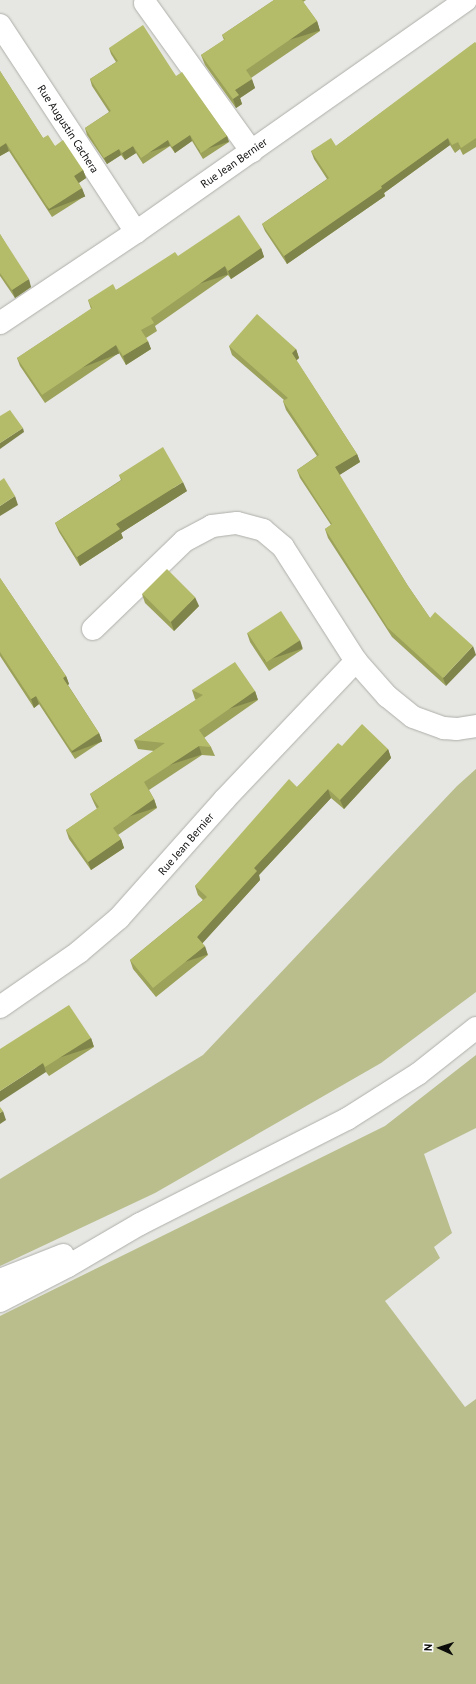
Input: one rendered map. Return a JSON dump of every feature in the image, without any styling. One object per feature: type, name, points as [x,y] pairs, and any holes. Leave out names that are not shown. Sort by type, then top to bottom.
[{"type":"street","name":"Rue Jean Bernier","points":[[0,323],[252,152],[466,0]]},
{"type":"street","points":[[145,3],[252,152]]},
{"type":"street","name":"Rue Augustin Cachera","points":[[0,25],[136,232]]},
{"type":"street","points":[[93,629],[184,541],[212,526],[237,523],[263,530],[283,547],[356,661],[383,692],[413,717],[444,728],[457,729],[476,726]]},
{"type":"street","name":"Rue Jean Bernier","points":[[0,1007],[79,952],[119,918],[224,800],[356,661]]},
{"type":"street","points":[[0,1301],[68,1266],[140,1224],[347,1119],[418,1074],[476,1028]]},
{"type":"street","points":[[0,1280],[140,1224]]},
{"type":"green space","points":[[476,769],[476,992],[381,1063],[155,1193],[0,1266],[0,1179],[203,1055],[457,786]]},
{"type":"green space","points":[[476,1055],[476,1128],[424,1154],[452,1233],[434,1247],[440,1258],[385,1301],[465,1407],[476,1399],[476,1684],[0,1684],[0,1316],[385,1126]]},
{"type":"building","points":[[274,0],[302,0],[317,21],[246,70],[252,79],[235,90],[239,95],[233,99],[201,55],[225,39],[222,35]]},
{"type":"building","points":[[143,25],[176,76],[182,72],[227,136],[201,153],[190,135],[172,147],[168,140],[141,158],[133,146],[122,153],[119,149],[104,158],[85,128],[111,111],[90,79],[118,61],[109,48]]},
{"type":"building","points":[[475,42],[476,138],[461,148],[458,142],[452,145],[448,138],[381,186],[382,188],[284,256],[262,224],[329,178],[311,151],[331,138],[336,146]]},
{"type":"building","points":[[0,71],[43,138],[48,135],[55,146],[63,140],[83,170],[74,176],[82,188],[49,209],[6,143],[0,147]]},
{"type":"building","points":[[239,215],[261,248],[228,271],[225,266],[151,318],[154,323],[141,330],[148,341],[123,356],[116,345],[42,395],[17,358],[92,308],[88,300],[113,284],[116,290],[175,252],[178,256]]},
{"type":"building","points":[[0,234],[29,279],[12,290],[0,273]]},
{"type":"building","points":[[257,314],[296,349],[292,353],[357,454],[335,467],[408,586],[430,618],[435,612],[473,646],[443,678],[388,628],[325,529],[332,524],[297,470],[319,455],[283,401],[288,398],[229,346]]},
{"type":"building","points":[[10,410],[23,428],[0,443],[0,416]]},
{"type":"building","points":[[163,447],[183,482],[116,524],[120,529],[77,557],[55,523],[122,480],[119,475]]},
{"type":"building","points":[[4,478],[15,496],[0,506],[0,481]]},
{"type":"building","points":[[167,569],[195,597],[171,622],[142,594]]},
{"type":"building","points":[[0,578],[66,676],[63,678],[99,733],[72,751],[36,696],[31,699],[0,652]]},
{"type":"building","points":[[281,611],[300,640],[267,662],[247,633]]},
{"type":"building","points":[[235,662],[255,691],[199,730],[211,747],[199,746],[144,782],[154,799],[113,828],[121,839],[88,862],[66,830],[99,807],[90,794],[165,743],[134,740],[203,695],[192,690]]},
{"type":"building","points":[[362,724],[388,749],[340,800],[328,789],[254,868],[257,871],[197,937],[205,946],[153,988],[130,960],[207,897],[195,886],[289,779],[297,787],[338,743],[342,746]]},
{"type":"building","points":[[69,1005],[91,1038],[45,1067],[43,1063],[0,1091],[0,1049]]}]
